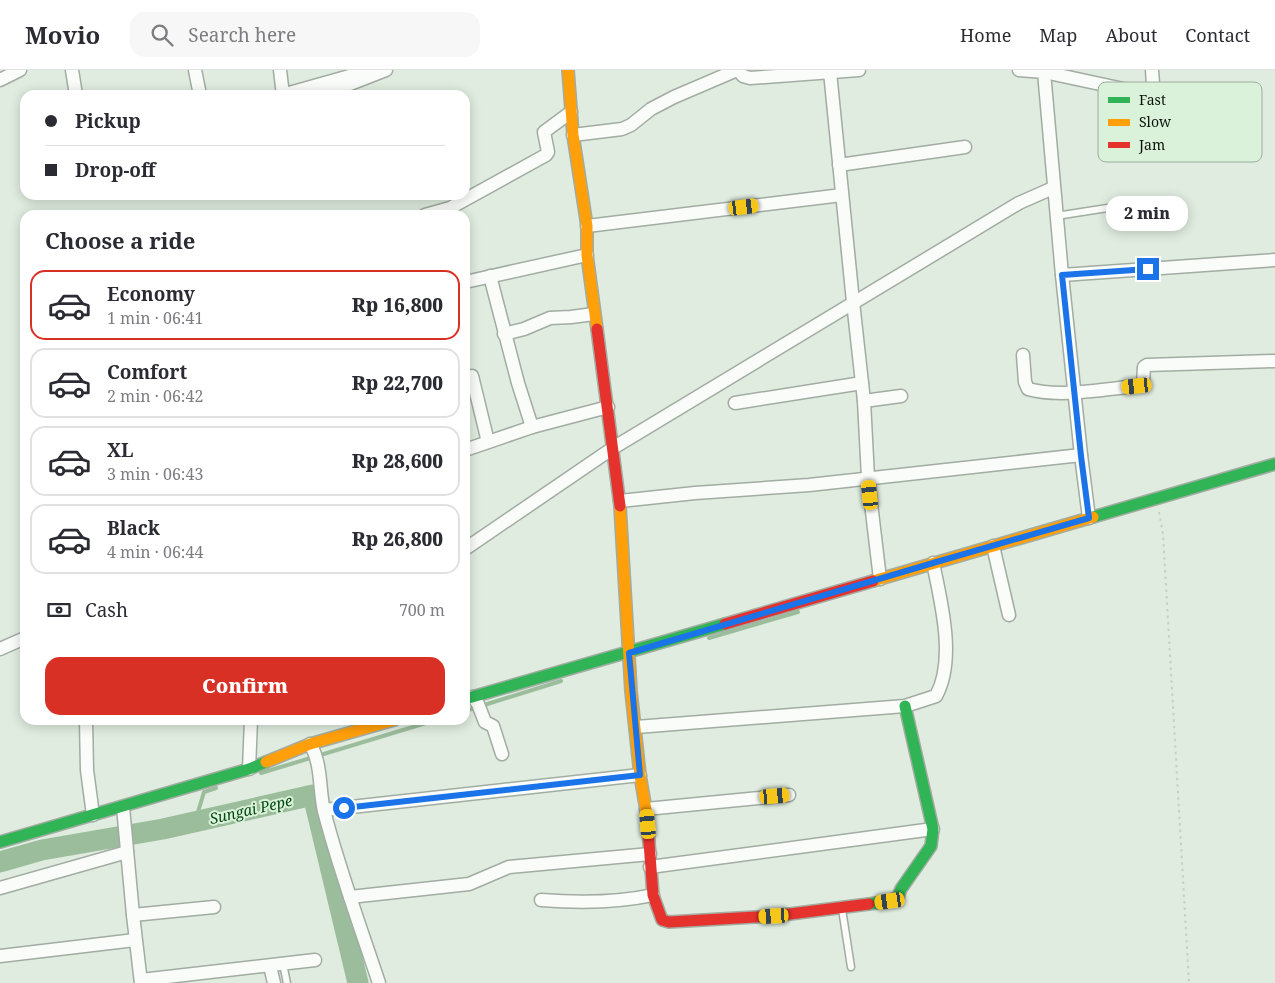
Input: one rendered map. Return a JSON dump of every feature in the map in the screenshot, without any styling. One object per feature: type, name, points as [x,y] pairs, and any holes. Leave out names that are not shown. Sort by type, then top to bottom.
[{"type":"street","points":[[0,80],[20,70]]},
{"type":"street","points":[[72,70],[75,90]]},
{"type":"street","points":[[195,70],[199,90]]},
{"type":"street","points":[[280,70],[282,90]]},
{"type":"street","points":[[301,90],[371,70]]},
{"type":"street","points":[[335,90],[386,70]]},
{"type":"street","points":[[568,70],[573,135],[587,226],[587,255],[594,314],[620,501],[629,653],[640,775],[646,809],[654,895],[662,920],[669,922],[774,916],[890,901],[898,897],[901,889],[931,846],[933,838],[933,829],[905,706]]},
{"type":"street","points":[[573,135],[622,129],[631,125],[651,108],[737,70],[743,76],[750,78],[859,70]]},
{"type":"street","points":[[1019,70],[1044,71],[1098,83]]},
{"type":"street","points":[[1044,71],[1053,188],[1089,518]]},
{"type":"street","points":[[830,72],[864,401],[868,478],[880,579]]},
{"type":"street","points":[[470,197],[546,155],[548,152],[544,132],[571,112]]},
{"type":"street","points":[[839,165],[965,146]]},
{"type":"street","points":[[470,546],[613,448],[1019,203],[1053,188]]},
{"type":"street","points":[[587,226],[842,196]]},
{"type":"street","points":[[443,210],[464,200]]},
{"type":"street","points":[[470,281],[587,255]]},
{"type":"street","points":[[1062,275],[1275,260]]},
{"type":"street","points":[[490,276],[504,334],[532,427]]},
{"type":"street","points":[[504,334],[524,329],[550,318],[594,314]]},
{"type":"street","points":[[1023,355],[1025,382],[1028,389],[1046,392],[1075,392],[1140,385],[1143,383],[1144,367],[1147,365],[1275,361]]},
{"type":"street","points":[[472,376],[488,442]]},
{"type":"street","points":[[735,403],[862,383]]},
{"type":"street","points":[[864,401],[901,396]]},
{"type":"street","points":[[470,448],[532,427],[608,407]]},
{"type":"street","points":[[620,501],[695,493],[809,485],[1081,456]]},
{"type":"street","points":[[502,754],[494,726],[485,722],[471,702],[933,563],[1275,464]]},
{"type":"street","points":[[993,546],[1009,615]]},
{"type":"street","points":[[636,727],[905,706],[936,696],[943,684],[945,624],[933,563]]},
{"type":"street","points":[[0,649],[20,640]]},
{"type":"street","points":[[86,725],[87,770],[93,816]]},
{"type":"street","points":[[249,769],[251,725]]},
{"type":"street","points":[[0,842],[249,769],[311,746],[378,725]]},
{"type":"street","points":[[311,746],[317,764],[324,810],[350,897],[379,983]]},
{"type":"street","points":[[324,810],[640,775]]},
{"type":"street","points":[[646,809],[789,795]]},
{"type":"street","points":[[124,807],[132,915],[141,982],[315,960]]},
{"type":"street","points":[[350,897],[469,884],[509,867],[650,861],[933,829]]},
{"type":"street","points":[[0,888],[127,848]]},
{"type":"street","points":[[541,900],[598,903],[625,901],[654,895]]},
{"type":"street","points":[[132,915],[214,906]]},
{"type":"street","points":[[0,956],[135,940]]},
{"type":"street","points":[[270,966],[274,983]]},
{"type":"lane","points":[[1056,216],[1114,206]]},
{"type":"lane","points":[[842,908],[851,966]]},
{"type":"lane","points":[[283,964],[287,983]]},
{"type":"path","points":[[1156,497],[1163,534],[1189,983]]},
{"type":"waterway","points":[[709,638],[798,612]]},
{"type":"waterway","points":[[470,709],[561,681]]},
{"type":"waterway","points":[[261,773],[419,725]]},
{"type":"waterway","points":[[195,822],[204,792],[216,788]]},
{"type":"waterway","name":"Sungai Pepe","points":[[0,862],[42,850],[163,829],[313,795],[358,983]]},
{"type":"traffic: fast","points":[[1093,517],[1275,464]]},
{"type":"traffic: fast","points":[[470,698],[725,624]]},
{"type":"traffic: fast","points":[[869,904],[890,901],[898,897],[901,889],[931,846],[933,829],[905,706]]},
{"type":"traffic: fast","points":[[0,842],[249,769],[266,762]]},
{"type":"traffic: slow","points":[[568,70],[573,135],[587,226],[587,255],[597,329]]},
{"type":"traffic: slow","points":[[620,506],[631,691],[640,775],[647,816]]},
{"type":"traffic: slow","points":[[873,581],[1093,517]]},
{"type":"traffic: slow","points":[[266,762],[310,744],[376,725]]},
{"type":"traffic: jam","points":[[597,329],[620,506]]},
{"type":"traffic: jam","points":[[725,624],[873,581]]},
{"type":"traffic: jam","points":[[647,816],[653,895],[662,920],[669,922],[774,916],[869,904]]},
{"type":"route","points":[[344,808],[640,775],[629,653],[1089,518],[1062,275],[1148,269]]}]
